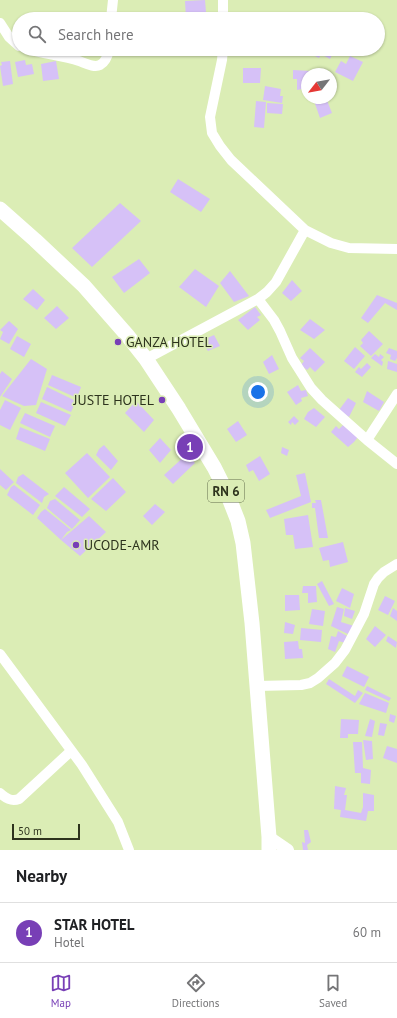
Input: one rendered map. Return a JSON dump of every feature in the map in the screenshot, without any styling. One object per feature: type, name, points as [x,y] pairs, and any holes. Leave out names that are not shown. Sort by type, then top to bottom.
[{"type":"main road","name":"RN 6","points":[[0,209],[84,286],[146,359],[179,409],[214,467],[227,493],[238,521],[243,543],[252,623],[269,844]]},
{"type":"street","points":[[112,12],[113,0]]},
{"type":"street","points":[[223,0],[223,12]]},
{"type":"street","points":[[0,23],[12,40]]},
{"type":"street","points":[[59,56],[94,66],[100,65],[108,56]]},
{"type":"street","points":[[222,56],[210,117],[212,133],[231,160],[305,230],[331,243],[349,248],[397,249]]},
{"type":"street","points":[[146,359],[258,299],[267,292],[276,282],[305,230]]},
{"type":"street","points":[[258,299],[280,330],[292,358],[311,388],[322,400],[367,440],[397,464]]},
{"type":"street","points":[[367,440],[397,394]]},
{"type":"street","points":[[257,686],[301,685],[318,678],[335,664],[364,614],[374,584],[384,572],[397,564]]},
{"type":"street","points":[[0,654],[82,765],[118,822],[129,850]]},
{"type":"street","points":[[0,793],[9,800],[15,801],[19,799],[71,751]]},
{"type":"street","points":[[269,844],[288,850]]},
{"type":"building","points":[[205,0],[206,12],[186,12],[185,1]]},
{"type":"building","points":[[325,56],[332,56],[330,59]]},
{"type":"building","points":[[350,56],[363,62],[353,81],[337,73],[337,68],[341,61],[346,64]]},
{"type":"building","points":[[25,60],[26,65],[32,64],[34,74],[18,77],[15,62]]},
{"type":"building","points":[[10,61],[13,84],[3,86],[0,66],[2,65],[1,62]]},
{"type":"building","points":[[56,61],[59,79],[43,81],[41,64]]},
{"type":"building","points":[[243,68],[261,68],[260,83],[243,83]]},
{"type":"building","points":[[293,70],[301,70],[301,89],[297,90],[297,79],[293,79]]},
{"type":"building","points":[[265,86],[281,89],[280,96],[283,96],[282,103],[263,100]]},
{"type":"building","points":[[256,101],[266,102],[264,128],[254,127]]},
{"type":"building","points":[[267,103],[283,104],[282,114],[267,113]]},
{"type":"building","points":[[315,104],[328,104],[332,113],[320,118]]},
{"type":"building","points":[[178,179],[210,199],[201,212],[170,192]]},
{"type":"building","points":[[120,203],[141,221],[92,267],[72,248]]},
{"type":"building","points":[[139,259],[150,273],[124,293],[112,277]]},
{"type":"building","points":[[195,269],[219,286],[206,307],[179,287]]},
{"type":"building","points":[[230,271],[249,296],[234,302],[220,283]]},
{"type":"building","points":[[292,280],[302,291],[291,301],[282,293]]},
{"type":"building","points":[[33,289],[45,300],[37,310],[23,299]]},
{"type":"building","points":[[377,295],[397,303],[397,310],[385,303],[368,323],[361,318]]},
{"type":"building","points":[[57,306],[69,318],[56,329],[44,318]]},
{"type":"building","points":[[255,307],[261,315],[257,317],[260,320],[248,330],[238,320]]},
{"type":"building","points":[[310,319],[325,330],[314,339],[300,330]]},
{"type":"building","points":[[9,321],[18,329],[9,344],[0,339],[3,332],[0,330]]},
{"type":"building","points":[[369,331],[383,344],[371,356],[360,346],[363,343],[361,340]]},
{"type":"building","points":[[214,335],[220,346],[208,351],[201,341]]},
{"type":"building","points":[[17,336],[31,344],[24,357],[10,349]]},
{"type":"building","points":[[355,347],[365,356],[354,369],[344,361]]},
{"type":"building","points":[[310,348],[325,362],[315,372],[310,367],[307,370],[301,365],[304,361],[300,358]]},
{"type":"building","points":[[389,348],[397,351],[397,358],[395,361],[390,359],[391,355],[386,353]]},
{"type":"building","points":[[375,354],[379,357],[380,354],[384,357],[381,360],[383,362],[382,366],[371,358]]},
{"type":"building","points":[[272,355],[279,369],[269,374],[263,362]]},
{"type":"building","points":[[31,359],[47,369],[36,405],[24,406],[2,396]]},
{"type":"building","points":[[388,361],[397,364],[397,372],[387,369]]},
{"type":"building","points":[[367,363],[371,367],[362,377],[355,372],[359,367],[361,369]]},
{"type":"building","points":[[2,371],[12,379],[0,397],[0,374]]},
{"type":"building","points":[[52,375],[81,387],[77,398],[48,385]]},
{"type":"building","points":[[298,385],[301,391],[306,390],[308,396],[301,398],[302,401],[296,405],[287,392]]},
{"type":"building","points":[[47,387],[76,401],[71,412],[42,399]]},
{"type":"building","points":[[367,391],[384,402],[379,411],[363,402]]},
{"type":"building","points":[[348,398],[356,403],[349,417],[339,410]]},
{"type":"building","points":[[5,400],[21,408],[10,430],[0,425],[0,410]]},
{"type":"building","points":[[136,401],[154,420],[144,432],[125,413]]},
{"type":"building","points":[[41,402],[71,415],[65,426],[36,413]]},
{"type":"building","points":[[314,408],[325,417],[316,427],[304,419],[308,412]]},
{"type":"building","points":[[25,413],[55,426],[50,437],[20,423]]},
{"type":"building","points":[[294,416],[299,421],[295,425],[292,422],[291,425],[288,422]]},
{"type":"building","points":[[238,421],[247,435],[236,442],[227,429]]},
{"type":"building","points":[[344,424],[358,437],[348,447],[331,432],[336,426],[339,429]]},
{"type":"building","points":[[20,427],[50,439],[45,451],[16,439]]},
{"type":"building","points":[[160,438],[171,450],[160,463],[149,450]]},
{"type":"building","points":[[104,445],[118,461],[111,470],[96,455],[99,449]]},
{"type":"building","points":[[282,447],[289,450],[287,456],[281,453]]},
{"type":"building","points":[[87,453],[110,477],[88,498],[65,473]]},
{"type":"building","points":[[187,454],[195,463],[173,484],[164,475]]},
{"type":"building","points":[[260,456],[270,474],[259,481],[253,470],[249,472],[246,465]]},
{"type":"building","points":[[0,469],[14,482],[6,490],[0,485]]},
{"type":"building","points":[[305,473],[311,502],[270,518],[266,510],[301,496],[296,475]]},
{"type":"building","points":[[23,474],[49,494],[44,497],[42,503],[16,483],[18,477]]},
{"type":"building","points":[[113,478],[126,492],[106,511],[91,499]]},
{"type":"building","points":[[14,485],[40,505],[33,515],[7,495],[11,487]]},
{"type":"building","points":[[64,487],[90,509],[82,517],[55,496]]},
{"type":"building","points":[[55,499],[80,520],[72,529],[47,508],[50,501]]},
{"type":"building","points":[[315,500],[321,500],[328,538],[319,538],[315,508],[312,508],[312,503],[316,503]]},
{"type":"building","points":[[155,504],[165,512],[152,525],[143,516]]},
{"type":"building","points":[[45,509],[71,530],[67,532],[61,540],[37,518]]},
{"type":"building","points":[[308,515],[313,547],[295,549],[293,535],[286,535],[284,519]]},
{"type":"building","points":[[89,516],[106,532],[80,556],[61,540]]},
{"type":"building","points":[[343,542],[348,562],[330,567],[329,560],[323,561],[319,548]]},
{"type":"building","points":[[322,581],[334,604],[329,606],[317,584]]},
{"type":"building","points":[[303,586],[316,586],[317,602],[308,603],[308,593],[302,593]]},
{"type":"building","points":[[342,588],[354,594],[350,608],[336,601]]},
{"type":"building","points":[[285,595],[299,595],[300,610],[285,611]]},
{"type":"building","points":[[385,596],[395,601],[388,615],[378,610]]},
{"type":"building","points":[[337,607],[344,609],[341,622],[354,626],[350,635],[331,626]]},
{"type":"building","points":[[345,608],[355,611],[352,619],[344,616]]},
{"type":"building","points":[[393,608],[397,611],[397,621],[390,616]]},
{"type":"building","points":[[312,609],[325,611],[323,626],[309,624]]},
{"type":"building","points":[[285,622],[295,625],[293,634],[284,633]]},
{"type":"building","points":[[375,626],[386,635],[375,647],[366,639]]},
{"type":"building","points":[[301,628],[322,630],[321,642],[300,640]]},
{"type":"building","points":[[338,631],[347,636],[345,643],[339,641],[335,652],[328,649],[331,636],[336,637]]},
{"type":"building","points":[[388,636],[397,642],[396,648],[386,641]]},
{"type":"building","points":[[298,641],[299,649],[302,649],[303,658],[285,659],[284,642]]},
{"type":"building","points":[[347,666],[369,677],[364,687],[342,676]]},
{"type":"building","points":[[329,679],[355,696],[358,690],[363,693],[355,703],[326,684]]},
{"type":"building","points":[[367,686],[391,698],[389,701],[365,690]]},
{"type":"building","points":[[365,693],[389,703],[386,713],[359,704]]},
{"type":"building","points":[[390,714],[396,716],[394,723],[389,721]]},
{"type":"building","points":[[341,719],[359,720],[358,734],[348,734],[348,738],[340,738]]},
{"type":"building","points":[[370,719],[375,721],[372,737],[365,736]]},
{"type":"building","points":[[380,723],[387,724],[384,736],[378,735]]},
{"type":"building","points":[[363,740],[372,741],[373,759],[366,760]]},
{"type":"building","points":[[353,742],[362,742],[363,768],[371,770],[370,784],[361,783],[361,773],[355,773]]},
{"type":"building","points":[[387,746],[397,749],[397,763],[383,758]]},
{"type":"building","points":[[335,786],[346,788],[344,795],[347,795],[345,810],[361,813],[363,807],[363,793],[374,795],[374,811],[368,811],[366,821],[340,817],[341,810],[334,809]]},
{"type":"building","points":[[304,830],[308,830],[311,842],[307,845],[308,850],[303,850],[302,842],[305,843]]},
{"type":"place","name":"GANZA HOTEL","points":[[118,342]]},
{"type":"place","name":"JUSTE HOTEL","points":[[162,400]]},
{"type":"place","name":"STAR HOTEL","points":[[190,447]]},
{"type":"place","name":"UCODE-AMR","points":[[76,545]]}]
